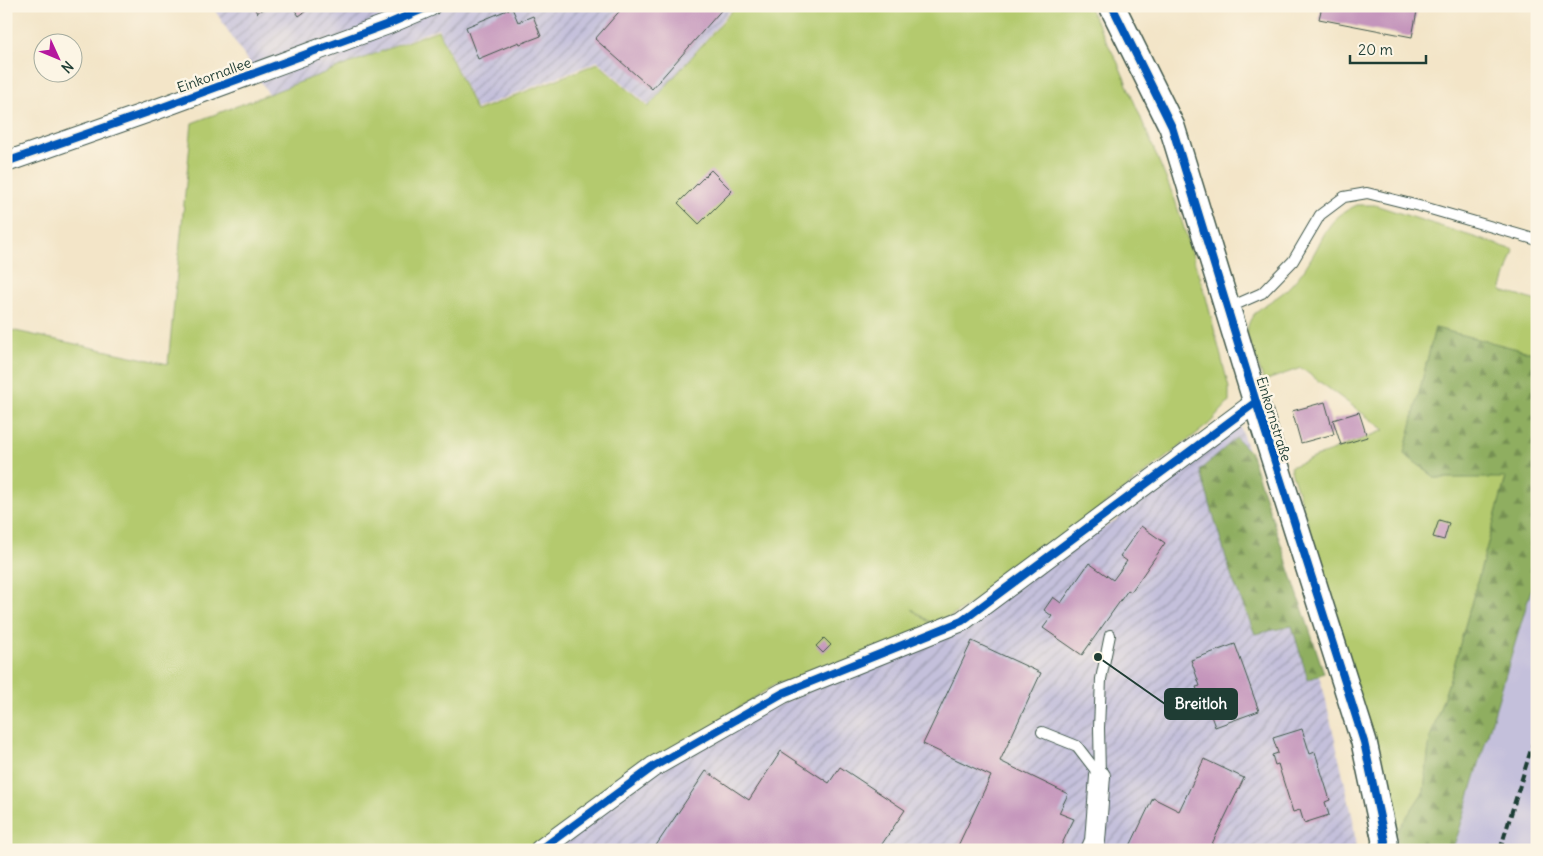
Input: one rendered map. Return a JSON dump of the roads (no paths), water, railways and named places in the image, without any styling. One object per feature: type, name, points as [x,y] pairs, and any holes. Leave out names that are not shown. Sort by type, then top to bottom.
[{"type":"street","name":"Einkornallee","points":[[6,162],[169,105],[388,24],[430,6]]},
{"type":"street","name":"Einkornstraße","points":[[1112,6],[1172,127],[1256,402],[1364,742],[1385,841],[1383,850]]},
{"type":"street","points":[[540,850],[653,767],[782,693],[962,622],[1256,402]]},
{"type":"street","points":[[1091,850],[1095,841],[1100,776]]},
{"type":"lane","points":[[1227,308],[1262,293],[1293,261],[1320,215],[1344,198],[1367,194],[1428,208],[1537,240]]},
{"type":"lane","points":[[1100,776],[1098,728],[1101,679],[1110,635]]},
{"type":"lane","points":[[1042,732],[1076,746],[1100,776]]},
{"type":"railway","points":[[1500,850],[1537,730]]},
{"type":"place","name":"Breitloh","points":[[1098,657]]}]
